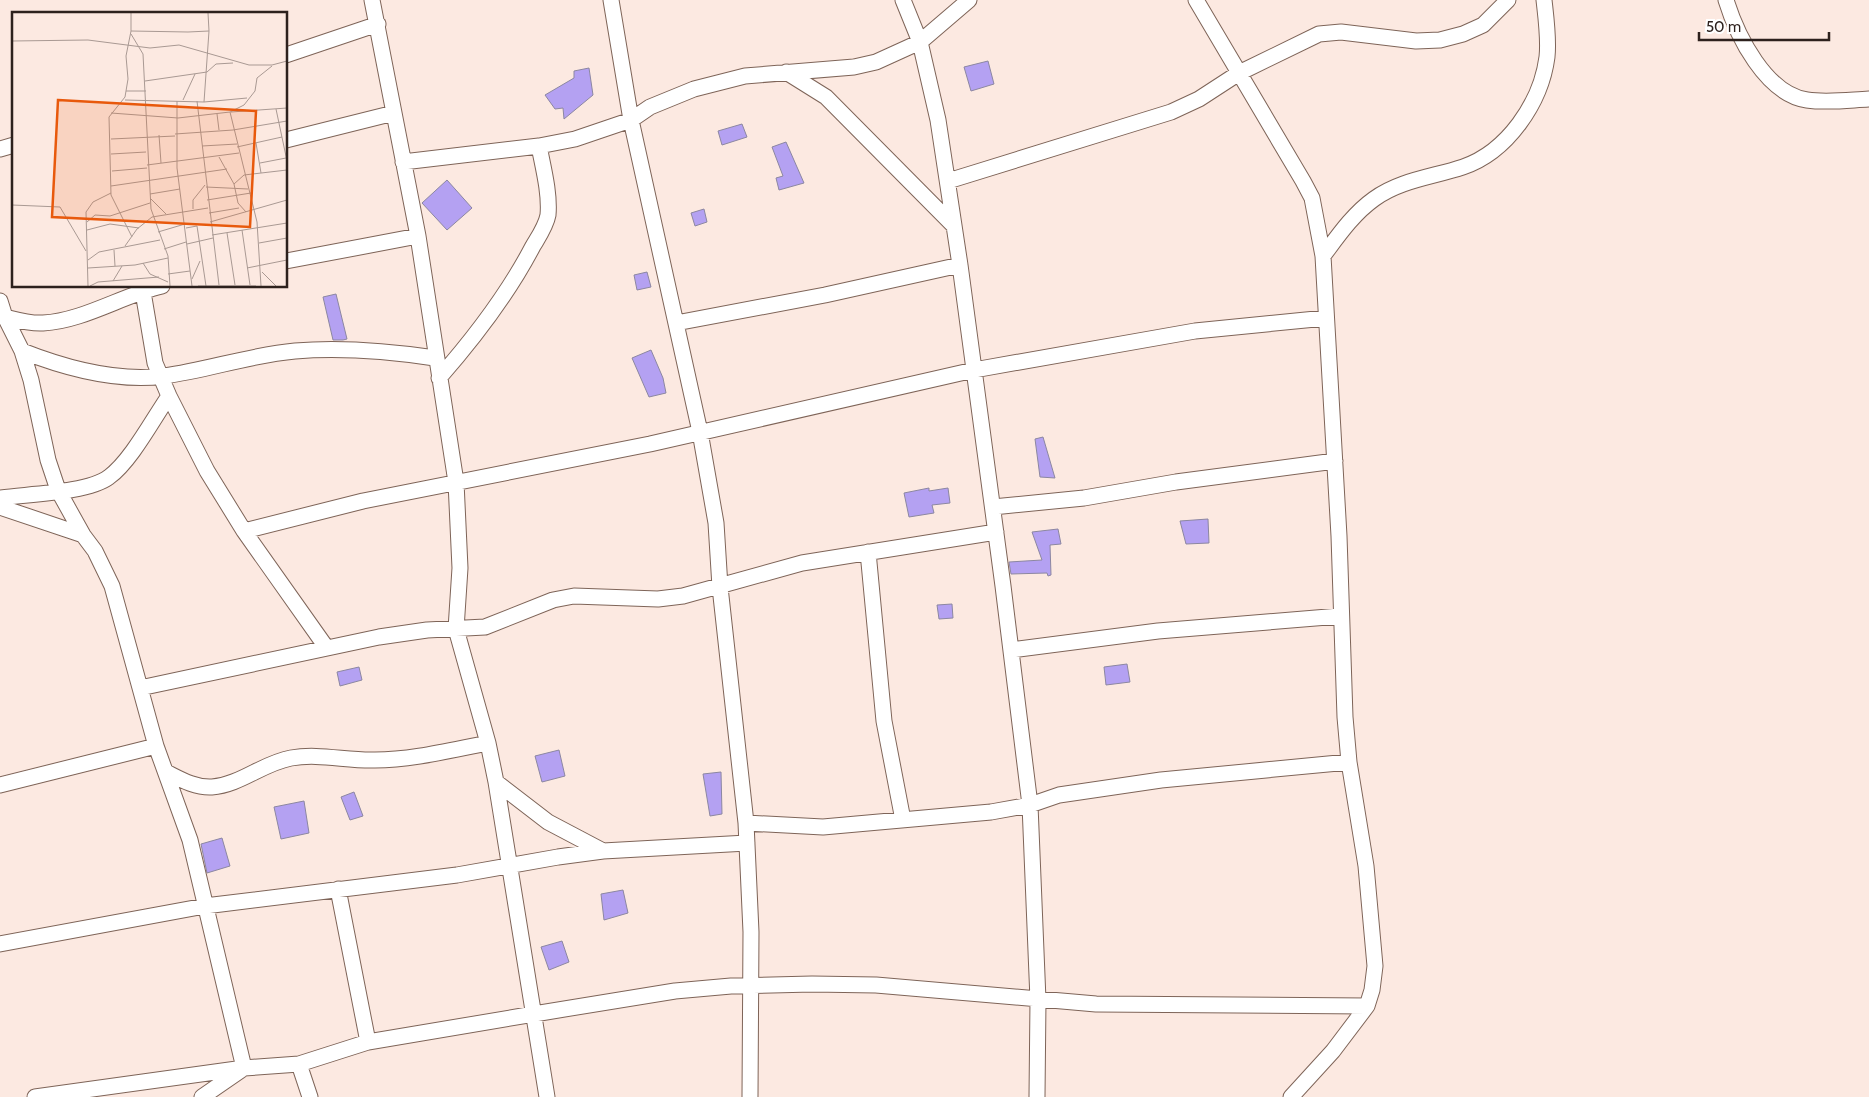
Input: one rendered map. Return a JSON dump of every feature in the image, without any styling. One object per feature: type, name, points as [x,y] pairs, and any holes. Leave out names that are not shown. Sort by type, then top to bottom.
[{"type":"street","points":[[372,0],[418,236],[435,358],[440,378],[456,482],[460,568],[456,629],[488,743],[496,782],[547,1097]]},
{"type":"street","points":[[611,0],[631,120],[700,432],[716,522],[720,587],[746,823],[752,985],[750,1097]]},
{"type":"street","points":[[903,0],[920,42],[948,181],[993,507],[1030,805],[1038,1000],[1037,1097]]},
{"type":"street","points":[[403,162],[539,146],[596,134],[631,120],[650,107],[694,89],[745,76],[854,67],[876,62],[920,42],[970,0]]},
{"type":"street","points":[[1196,0],[1312,198],[1323,256],[1339,536],[1340,616],[1349,762],[1366,866],[1375,966],[1372,990],[1367,1006],[1333,1051],[1292,1097]]},
{"type":"street","points":[[948,181],[1171,112],[1199,99],[1239,73],[1308,38],[1328,31],[1416,41],[1440,40],[1463,34],[1484,25],[1508,0]]},
{"type":"street","points":[[1323,256],[1347,224],[1374,199],[1398,185],[1464,167],[1490,155],[1515,129],[1537,92],[1547,57],[1544,0]]},
{"type":"street","points":[[1726,0],[1740,34],[1762,70],[1792,96],[1808,100],[1869,99]]},
{"type":"street","points":[[288,53],[378,24]]},
{"type":"street","points":[[786,72],[826,97],[954,226]]},
{"type":"street","points":[[288,140],[394,113]]},
{"type":"street","points":[[440,378],[468,346],[492,313],[520,270],[546,223],[548,205],[539,146]]},
{"type":"street","points":[[288,261],[418,236]]},
{"type":"street","points":[[676,323],[825,296],[960,264]]},
{"type":"street","points":[[5,317],[43,323],[74,317],[142,288],[152,351],[169,396],[207,471],[244,532],[326,648]]},
{"type":"street","points":[[0,301],[5,317],[22,351],[31,380],[48,460],[58,490],[83,535],[95,551],[112,586],[156,746],[190,840],[244,1068]]},
{"type":"street","points":[[244,532],[363,501],[700,432],[974,370],[1195,331],[1326,318]]},
{"type":"street","points":[[22,351],[58,365],[87,371],[161,376],[262,355],[296,351],[376,350],[435,358]]},
{"type":"street","points":[[0,498],[84,488],[109,478],[124,461],[169,396]]},
{"type":"street","points":[[993,507],[1084,498],[1176,482],[1335,461]]},
{"type":"street","points":[[0,507],[83,535]]},
{"type":"street","points":[[140,688],[326,648],[427,630],[456,629],[492,624],[553,600],[574,596],[658,599],[720,587],[771,571],[868,552],[996,532]]},
{"type":"street","points":[[868,552],[884,721],[903,820]]},
{"type":"street","points":[[1011,650],[1158,631],[1340,616]]},
{"type":"street","points":[[166,772],[192,784],[212,787],[232,782],[278,761],[293,758],[375,760],[409,757],[488,743]]},
{"type":"street","points":[[0,785],[156,746]]},
{"type":"street","points":[[746,823],[824,827],[991,812],[1030,805],[1059,795],[1161,780],[1349,762]]},
{"type":"street","points":[[496,782],[548,822],[603,851]]},
{"type":"street","points":[[0,944],[205,906],[509,866],[603,851],[747,843]]},
{"type":"street","points":[[338,889],[368,1042]]},
{"type":"street","points":[[35,1097],[244,1068],[299,1064],[368,1042],[674,991],[752,985],[876,985],[1096,1004],[1367,1006]]},
{"type":"street","points":[[299,1064],[310,1097]]},
{"type":"street","points":[[202,1097],[244,1068]]},
{"type":"building","points":[[988,61],[994,84],[971,91],[964,67]]},
{"type":"building","points":[[589,68],[593,95],[564,119],[563,108],[555,109],[545,95],[574,78],[574,71]]},
{"type":"building","points":[[742,124],[747,137],[722,145],[718,131]]},
{"type":"building","points":[[786,142],[804,183],[779,190],[776,178],[783,176],[772,147]]},
{"type":"building","points":[[447,180],[472,208],[447,230],[422,203]]},
{"type":"building","points":[[704,209],[707,222],[695,226],[691,213]]},
{"type":"building","points":[[647,272],[651,287],[637,290],[634,275]]},
{"type":"building","points":[[336,294],[347,339],[343,340],[333,340],[323,297]]},
{"type":"building","points":[[651,350],[663,378],[666,393],[649,397],[632,358]]},
{"type":"building","points":[[1043,437],[1055,478],[1040,477],[1035,439]]},
{"type":"building","points":[[929,488],[929,491],[948,488],[950,503],[932,505],[934,513],[909,517],[904,493]]},
{"type":"building","points":[[1208,519],[1209,543],[1186,544],[1180,521]]},
{"type":"building","points":[[1058,529],[1061,544],[1050,545],[1051,575],[1048,576],[1047,573],[1011,574],[1009,562],[1042,560],[1032,532]]},
{"type":"building","points":[[952,604],[953,618],[939,619],[937,605]]},
{"type":"building","points":[[1127,664],[1130,682],[1106,685],[1104,667]]},
{"type":"building","points":[[359,667],[362,680],[340,686],[337,672]]},
{"type":"building","points":[[559,750],[565,776],[542,782],[535,756]]},
{"type":"building","points":[[721,772],[722,814],[710,816],[703,774]]},
{"type":"building","points":[[354,792],[363,816],[350,820],[341,797]]},
{"type":"building","points":[[304,801],[309,833],[281,839],[274,807]]},
{"type":"building","points":[[222,838],[230,866],[207,873],[201,844]]},
{"type":"building","points":[[623,890],[628,913],[604,920],[601,894]]},
{"type":"building","points":[[562,941],[569,962],[549,970],[541,947]]}]
